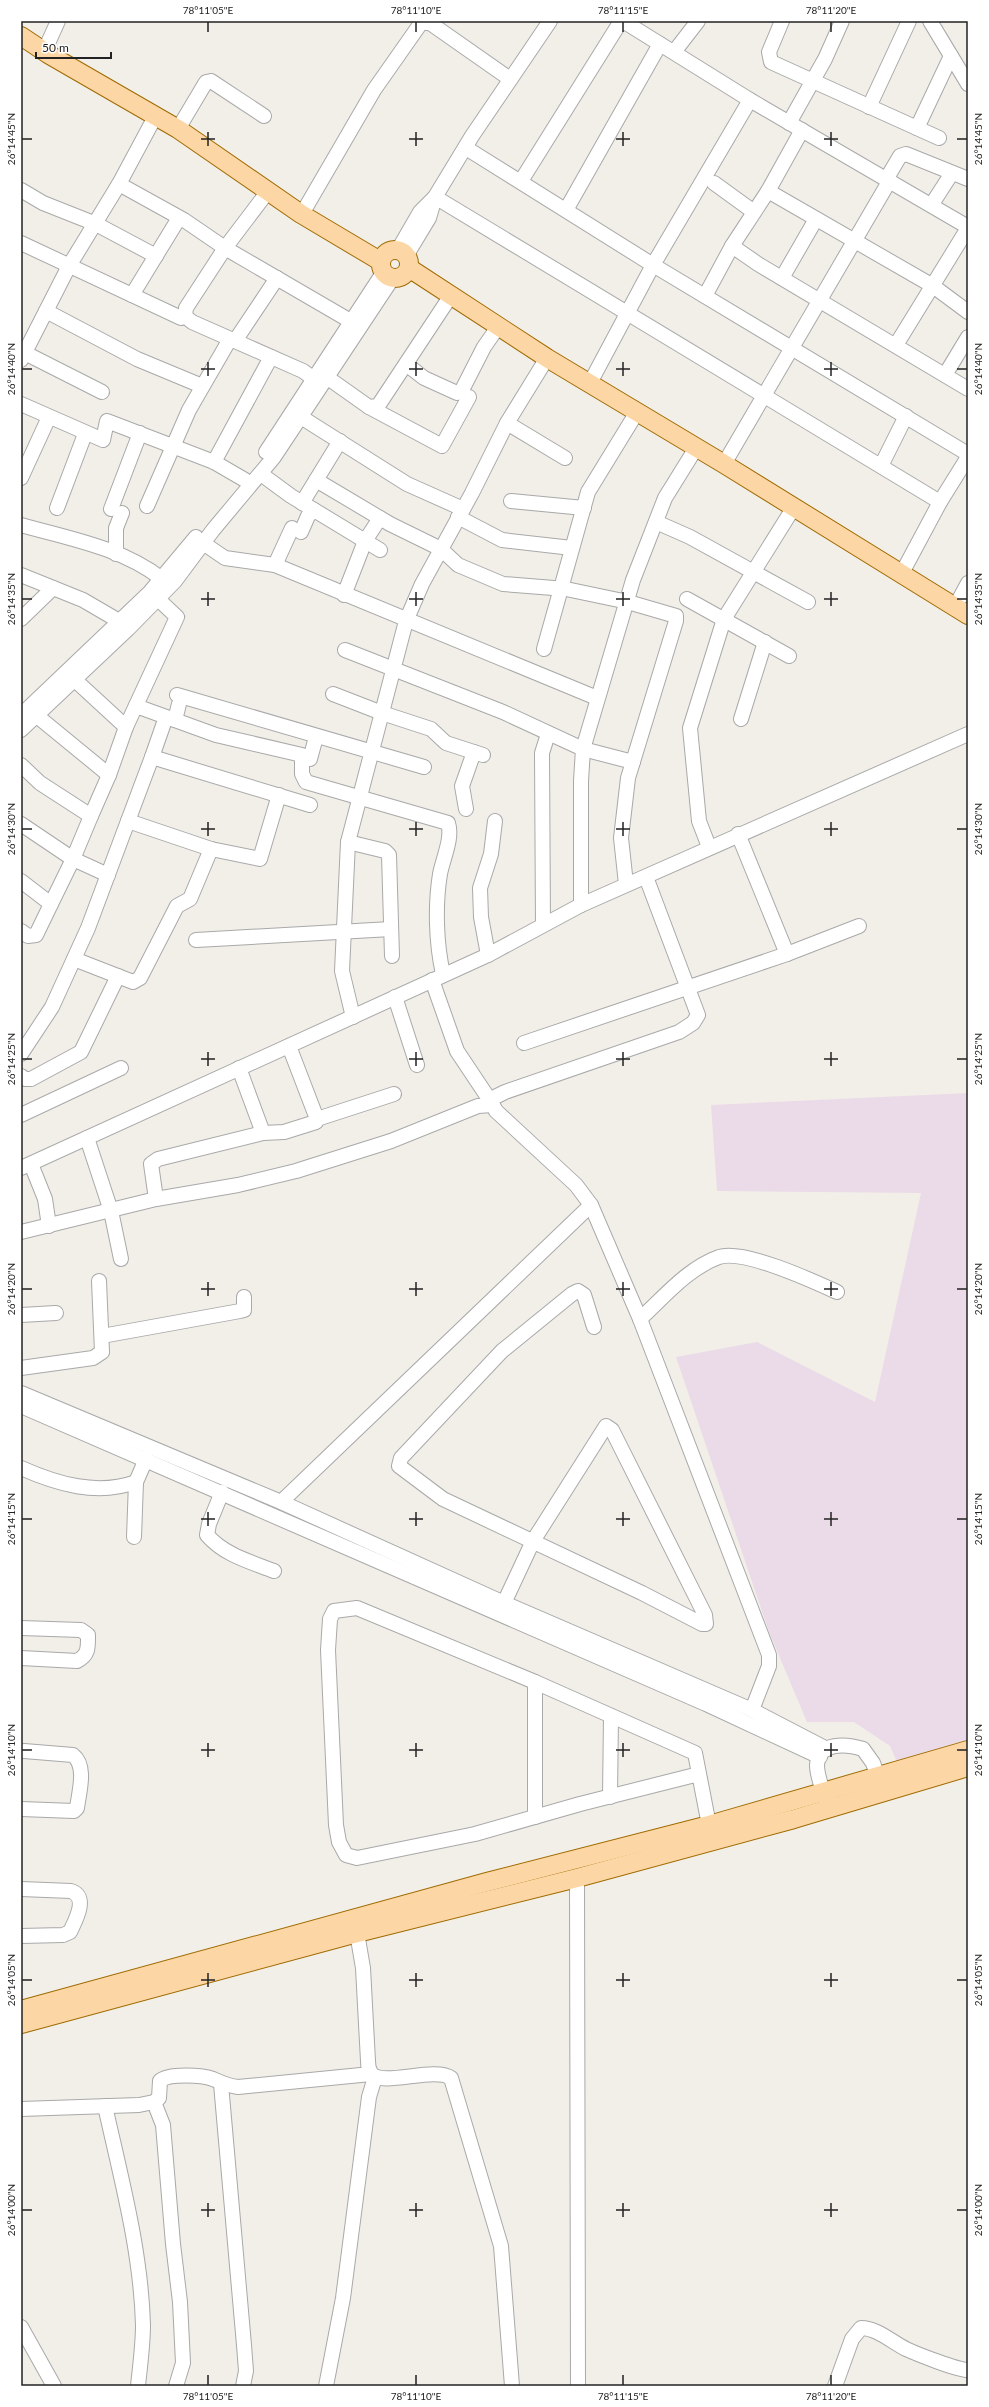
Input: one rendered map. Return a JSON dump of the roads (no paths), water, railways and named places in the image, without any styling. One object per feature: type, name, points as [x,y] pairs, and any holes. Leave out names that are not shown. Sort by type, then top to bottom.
[{"type":"main road","points":[[21,36],[44,52],[178,128],[269,190],[301,214],[480,313],[498,327],[547,358],[724,464],[962,611]]},
{"type":"main road","points":[[269,190],[306,207],[394,265],[446,303],[477,320],[498,327]]},
{"type":"main road","points":[[21,2024],[357,1932],[577,1878],[830,1809],[881,1784],[968,1750]]},
{"type":"main road","points":[[21,2010],[487,1882],[709,1825],[824,1792],[881,1784],[968,1767]]},
{"type":"street","points":[[44,52],[58,21]]},
{"type":"street","points":[[21,730],[158,599],[203,543],[262,474],[297,414],[394,265],[420,212],[435,197],[472,136],[550,21]]},
{"type":"street","points":[[674,52],[698,21]]},
{"type":"street","points":[[782,21],[769,52],[771,62],[939,138]]},
{"type":"street","points":[[789,123],[825,59],[842,21]]},
{"type":"street","points":[[869,107],[908,21]]},
{"type":"street","points":[[930,21],[968,84]]},
{"type":"street","points":[[306,207],[374,90],[421,23],[430,23],[510,80]]},
{"type":"street","points":[[521,181],[629,23],[750,100],[932,204],[968,227],[896,345]]},
{"type":"street","points":[[566,210],[660,44]]},
{"type":"street","points":[[917,128],[951,56]]},
{"type":"street","points":[[178,128],[206,82],[210,81],[264,116]]},
{"type":"street","points":[[590,383],[653,265],[750,100]]},
{"type":"street","points":[[102,392],[23,356],[69,266],[96,224],[156,116]]},
{"type":"street","points":[[705,296],[732,246],[768,191],[802,130]]},
{"type":"street","points":[[466,148],[653,265],[968,454]]},
{"type":"street","points":[[724,464],[903,154],[968,179]]},
{"type":"street","points":[[932,204],[952,173]]},
{"type":"street","points":[[714,183],[754,212]]},
{"type":"street","points":[[119,184],[179,218],[225,248],[357,324]]},
{"type":"street","points":[[21,190],[43,203],[96,224],[156,256]]},
{"type":"street","points":[[185,316],[186,308],[225,248],[269,190]]},
{"type":"street","points":[[768,191],[933,286],[968,312]]},
{"type":"street","points":[[435,197],[940,502]]},
{"type":"street","points":[[132,295],[179,218]]},
{"type":"street","points":[[782,278],[816,219]]},
{"type":"street","points":[[21,243],[181,318],[185,316]]},
{"type":"street","points":[[732,246],[782,278],[968,389]]},
{"type":"street","points":[[148,506],[202,386],[277,278]]},
{"type":"street","points":[[369,407],[378,406],[446,303]]},
{"type":"street","points":[[46,311],[137,359],[202,386]]},
{"type":"street","points":[[185,316],[192,322],[321,378],[369,407],[442,446],[469,397]]},
{"type":"street","points":[[406,364],[424,378],[457,393],[461,392],[484,347],[498,327]]},
{"type":"street","points":[[945,375],[968,337]]},
{"type":"street","points":[[214,462],[271,357]]},
{"type":"street","points":[[353,1017],[342,971],[348,842],[406,621],[422,584],[507,424],[547,358]]},
{"type":"street","points":[[21,404],[85,434],[103,440],[106,420],[214,462],[245,480]]},
{"type":"street","points":[[544,648],[559,588],[588,492],[637,412]]},
{"type":"street","points":[[297,414],[407,484],[461,513],[502,540],[572,548]]},
{"type":"street","points":[[21,715],[162,579],[206,523],[245,480],[297,414]]},
{"type":"street","points":[[881,466],[906,416]]},
{"type":"street","points":[[21,478],[49,417]]},
{"type":"street","points":[[507,424],[565,458]]},
{"type":"street","points":[[116,554],[117,511],[140,433]]},
{"type":"street","points":[[57,508],[85,434]]},
{"type":"street","points":[[275,565],[297,530],[308,516],[308,507],[316,480],[340,441]]},
{"type":"street","points":[[581,905],[581,781],[583,749],[597,698],[628,602],[633,580],[665,498],[696,448]]},
{"type":"street","points":[[902,573],[940,502],[968,457]]},
{"type":"street","points":[[262,474],[308,507],[380,550]]},
{"type":"street","points":[[316,480],[380,518],[441,549],[458,565],[502,584],[559,588],[628,602],[676,616],[628,778],[621,838],[626,884]]},
{"type":"street","points":[[512,501],[584,508]]},
{"type":"street","points":[[710,847],[700,821],[690,728],[724,619],[752,571],[794,507]]},
{"type":"street","points":[[344,595],[365,542],[380,518]]},
{"type":"street","points":[[656,522],[690,537],[808,602]]},
{"type":"street","points":[[21,525],[90,544],[144,565],[162,579]]},
{"type":"street","points":[[203,543],[226,558],[275,565],[406,621],[597,698]]},
{"type":"street","points":[[21,575],[83,600],[119,621]]},
{"type":"street","points":[[962,611],[968,583]]},
{"type":"street","points":[[21,619],[53,588]]},
{"type":"street","points":[[21,931],[28,936],[36,935],[73,859],[109,775],[126,727],[177,617],[158,599]]},
{"type":"street","points":[[687,599],[789,656]]},
{"type":"street","points":[[741,719],[765,642]]},
{"type":"street","points":[[346,650],[503,712],[583,749],[632,762]]},
{"type":"street","points":[[75,680],[126,727]]},
{"type":"street","points":[[333,694],[382,714],[431,729],[446,743],[478,753],[462,786],[466,809]]},
{"type":"street","points":[[21,1054],[52,1007],[74,959],[108,875],[152,757],[178,700],[424,767]]},
{"type":"street","points":[[136,706],[216,735],[302,755],[302,774],[306,782],[448,823],[450,830],[440,874],[437,916],[437,977],[457,1051],[491,1103],[576,1185],[591,1205],[640,1319],[769,1655],[769,1666],[752,1710]]},
{"type":"street","points":[[37,716],[109,775]]},
{"type":"street","points":[[543,925],[542,753],[548,734]]},
{"type":"street","points":[[49,1226],[45,1199],[26,1166],[488,955],[581,905],[626,884],[684,861],[738,834],[968,734]]},
{"type":"street","points":[[310,759],[316,737]]},
{"type":"street","points":[[152,757],[279,794],[310,805]]},
{"type":"street","points":[[21,765],[40,783],[91,816]]},
{"type":"street","points":[[128,821],[211,849],[260,860],[279,794]]},
{"type":"street","points":[[488,955],[480,917],[480,888],[491,854],[495,821]]},
{"type":"street","points":[[21,824],[73,859],[108,875]]},
{"type":"street","points":[[738,834],[787,954]]},
{"type":"street","points":[[348,842],[385,851],[389,855],[392,956]]},
{"type":"street","points":[[74,959],[133,982],[140,978],[177,906],[190,899],[211,849]]},
{"type":"street","points":[[491,1103],[493,1098],[505,1092],[679,1032],[688,1026],[698,1015],[696,1007],[686,987],[646,876]]},
{"type":"street","points":[[21,881],[51,904]]},
{"type":"street","points":[[524,1043],[787,954],[859,926]]},
{"type":"street","points":[[196,940],[343,930],[391,929]]},
{"type":"street","points":[[21,1076],[25,1079],[31,1079],[80,1052],[118,976]]},
{"type":"street","points":[[395,998],[417,1065]]},
{"type":"street","points":[[289,1046],[317,1119]]},
{"type":"street","points":[[21,1116],[121,1068]]},
{"type":"street","points":[[239,1068],[263,1133]]},
{"type":"street","points":[[156,1200],[150,1170],[151,1164],[158,1158],[263,1133],[284,1132],[312,1124],[317,1119],[394,1094]]},
{"type":"street","points":[[21,1232],[156,1200],[238,1185],[296,1172],[391,1141],[475,1107],[491,1103]]},
{"type":"street","points":[[87,1138],[111,1211],[121,1259]]},
{"type":"street","points":[[282,1502],[591,1205]]},
{"type":"street","points":[[640,1319],[693,1272],[704,1264],[720,1256],[746,1259],[798,1274],[837,1292]]},
{"type":"street","points":[[21,1368],[96,1357],[103,1348],[99,1281]]},
{"type":"street","points":[[504,1603],[533,1541],[603,1428],[610,1428],[705,1615],[706,1624],[702,1624],[533,1541],[443,1499],[400,1469],[398,1463],[401,1458],[502,1351],[572,1294],[578,1291],[584,1295],[594,1327]]},
{"type":"street","points":[[102,1336],[244,1310],[244,1297]]},
{"type":"street","points":[[21,1315],[56,1313]]},
{"type":"street","points":[[21,1393],[282,1502],[504,1603],[752,1710],[823,1753]]},
{"type":"street","points":[[21,1406],[222,1492],[706,1704],[823,1753],[841,1745],[863,1749],[872,1763],[881,1784]]},
{"type":"street","points":[[134,1537],[136,1482],[146,1459]]},
{"type":"street","points":[[21,1468],[52,1481],[74,1487],[124,1486],[136,1482]]},
{"type":"street","points":[[222,1492],[209,1524],[207,1534],[218,1546],[234,1556],[274,1572]]},
{"type":"street","points":[[699,1774],[451,1839],[357,1858],[346,1855],[339,1842],[336,1825],[328,1650],[330,1619],[334,1611],[357,1608],[535,1682],[694,1753],[699,1774],[709,1825]]},
{"type":"street","points":[[21,1628],[85,1631],[88,1635],[88,1652],[84,1658],[77,1661],[21,1658]]},
{"type":"street","points":[[535,1682],[535,1816]]},
{"type":"street","points":[[610,1797],[611,1716]]},
{"type":"street","points":[[21,1809],[74,1811],[77,1808],[81,1775],[80,1763],[73,1755],[24,1751]]},
{"type":"street","points":[[823,1753],[818,1771],[830,1809]]},
{"type":"street","points":[[577,1878],[578,2386]]},
{"type":"street","points":[[21,1889],[71,1891],[80,1897],[80,1904],[70,1932],[64,1935],[21,1936]]},
{"type":"street","points":[[326,2386],[343,2298],[373,2075],[368,2061],[363,1968],[357,1932]]},
{"type":"street","points":[[21,2109],[105,2106],[154,2102],[159,2098],[160,2081],[168,2076],[205,2077],[221,2084],[238,2087],[373,2075],[386,2078],[441,2074],[451,2078],[501,2246],[506,2342],[512,2386]]},
{"type":"street","points":[[221,2084],[246,2371],[243,2386]]},
{"type":"street","points":[[154,2102],[163,2125],[173,2244],[180,2302],[183,2363],[176,2386]]},
{"type":"street","points":[[105,2106],[126,2200],[140,2285],[143,2326],[138,2386]]},
{"type":"street","points":[[21,2327],[54,2386]]},
{"type":"street","points":[[835,2386],[852,2339],[861,2328],[874,2331],[906,2349],[968,2370]]}]
